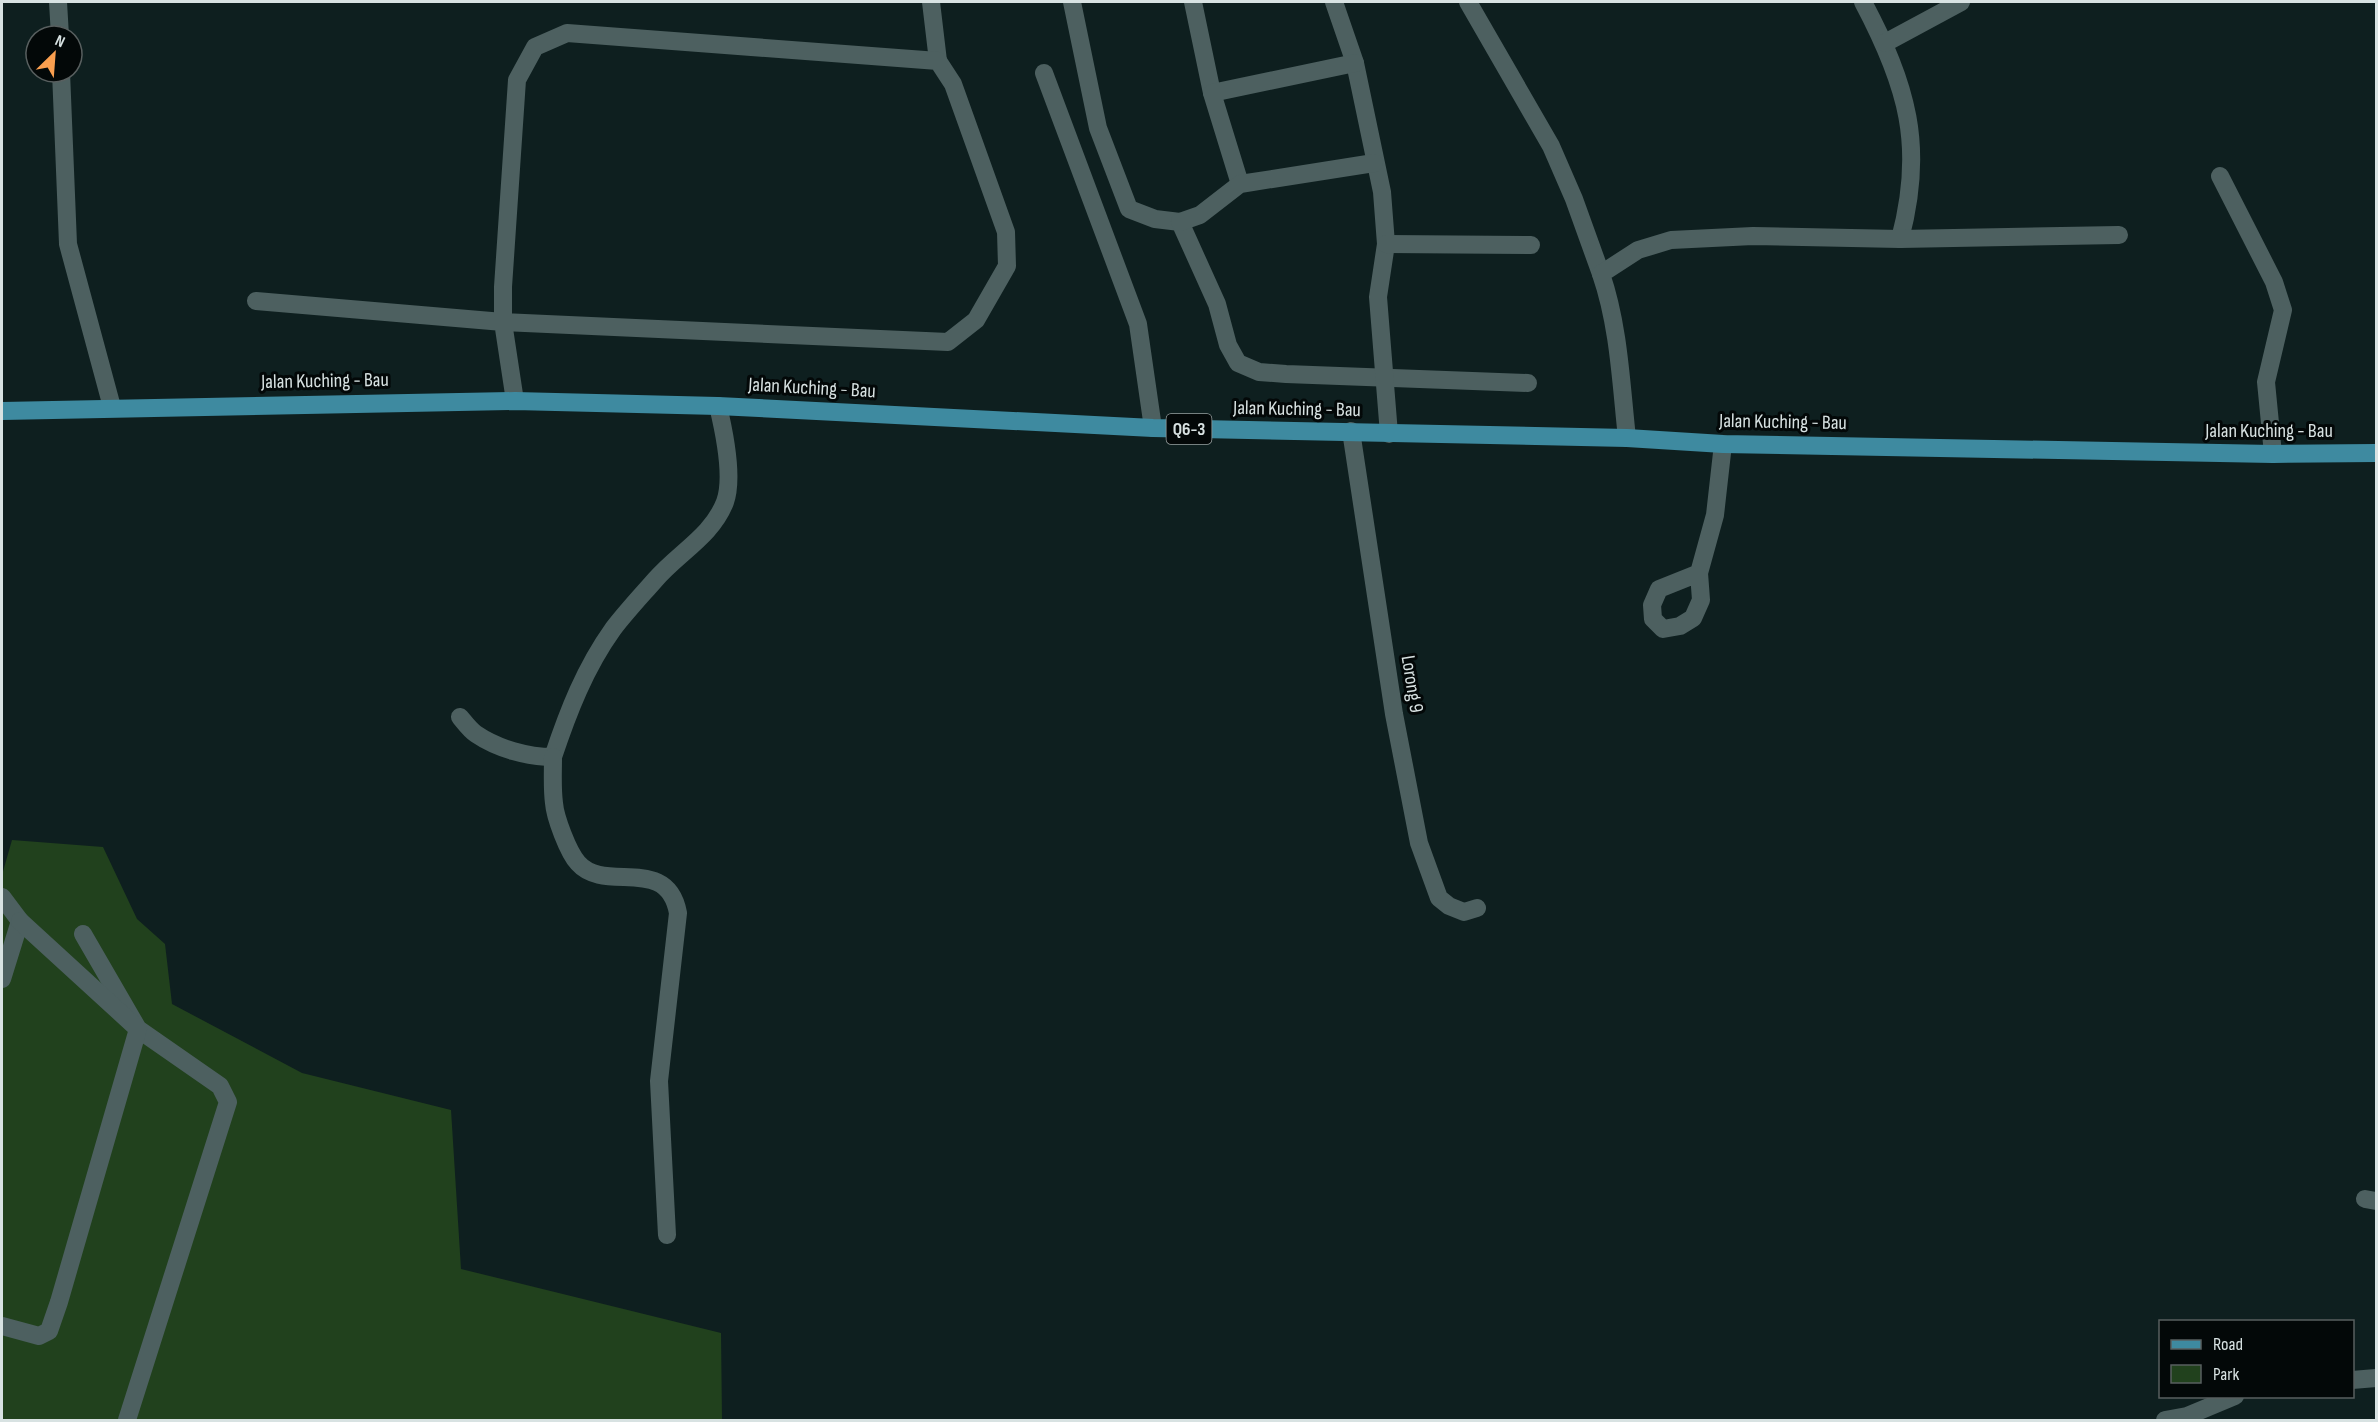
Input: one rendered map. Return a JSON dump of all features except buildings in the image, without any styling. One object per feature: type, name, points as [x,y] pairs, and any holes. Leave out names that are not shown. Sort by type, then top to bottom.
[{"type":"main road","name":"Jalan Kuching - Bau","points":[[2,411],[112,407],[515,401],[718,406],[1153,429],[1628,438],[1723,444],[2273,454],[2376,453]]},
{"type":"street","points":[[58,2],[59,24]]},
{"type":"street","points":[[256,302],[503,322],[948,342],[976,320],[1007,266],[1006,232],[953,84],[938,61],[931,2]]},
{"type":"street","points":[[1072,2],[1098,128],[1129,209],[1155,219],[1180,222],[1200,215],[1240,184],[1374,163]]},
{"type":"street","points":[[1193,2],[1207,77],[1240,184]]},
{"type":"street","points":[[1334,2],[1355,63],[1374,163],[1382,192],[1386,244],[1378,297],[1389,434]]},
{"type":"street","points":[[1468,2],[1551,146],[1574,199],[1608,294],[1628,438]]},
{"type":"street","points":[[1863,2],[1894,65],[1909,122],[1910,195],[1900,239]]},
{"type":"street","points":[[1885,43],[1961,2]]},
{"type":"street","points":[[515,401],[503,322],[503,287],[517,80],[535,47],[567,33],[938,61]]},
{"type":"street","points":[[1212,93],[1355,63]]},
{"type":"street","points":[[1044,73],[1138,324],[1153,429]]},
{"type":"street","points":[[62,84],[69,244],[112,407]]},
{"type":"street","points":[[2220,176],[2274,282],[2283,310],[2266,382],[2273,454]]},
{"type":"street","points":[[1180,222],[1217,304],[1228,345],[1238,363],[1259,372],[1528,382]]},
{"type":"street","points":[[1601,274],[1638,250],[1671,240],[1753,236],[1900,239],[2119,235]]},
{"type":"street","points":[[1386,244],[1531,245]]},
{"type":"street","points":[[667,1235],[659,1081],[678,913],[675,897],[656,880],[593,873],[578,864],[570,851],[554,806],[553,757],[569,711],[588,669],[613,629],[657,577],[707,531],[725,501],[728,471],[724,433],[718,406]]},
{"type":"street","name":"Lorong 9","points":[[1351,432],[1394,714],[1419,843],[1438,898],[1449,906],[1464,912],[1477,908]]},
{"type":"street","points":[[1699,573],[1715,515],[1723,444]]},
{"type":"street","points":[[460,717],[476,734],[503,747],[532,757],[553,757]]},
{"type":"street","points":[[2,897],[20,921],[138,1029],[220,1086],[228,1102],[127,1420]]},
{"type":"street","points":[[2,979],[20,921]]},
{"type":"street","points":[[2,1326],[39,1336],[49,1330],[138,1029],[83,934]]},
{"type":"street","points":[[2354,1380],[2376,1378]]},
{"type":"street","points":[[2165,1420],[2187,1416],[2230,1398]]},
{"type":"green space","points":[[12,840],[103,847],[137,919],[165,944],[172,1004],[302,1073],[451,1110],[461,1269],[721,1333],[722,1420],[2,1420],[2,875]]}]
